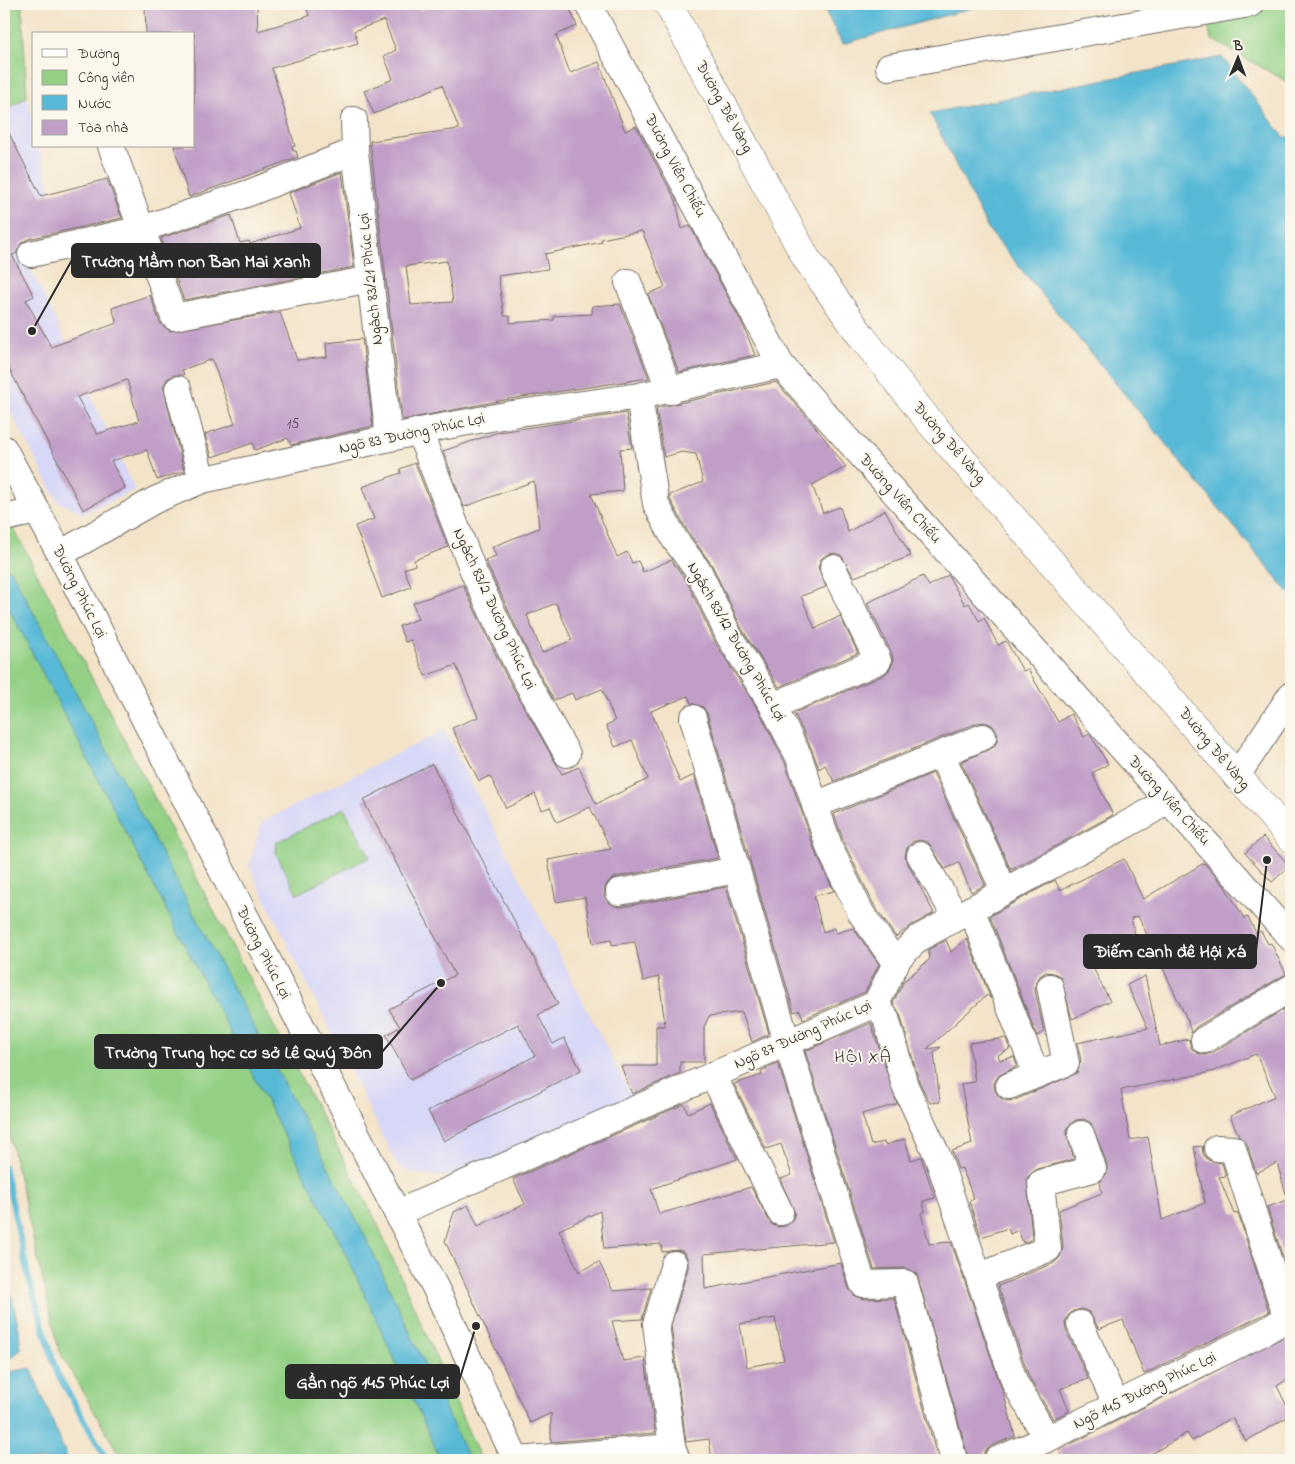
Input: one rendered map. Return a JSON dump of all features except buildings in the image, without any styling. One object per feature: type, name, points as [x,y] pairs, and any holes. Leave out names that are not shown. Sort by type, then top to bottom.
[{"type":"main road","name":"Đường Đê Vàng","points":[[668,4],[806,258],[835,301],[928,420],[1128,647],[1236,777],[1291,838]]},
{"type":"street","name":"Đường Viên Chiếu","points":[[588,4],[781,365],[1291,938]]},
{"type":"street","points":[[889,67],[1250,4]]},
{"type":"street","name":"Ngách 83/21 Phúc Lợi","points":[[354,120],[355,151],[389,438]]},
{"type":"street","points":[[112,148],[174,317],[371,279]]},
{"type":"street","points":[[31,254],[142,229],[249,193],[355,151]]},
{"type":"street","points":[[628,282],[670,390]]},
{"type":"street","name":"Ngõ 83 Đường Phúc Lợi","points":[[60,554],[155,500],[202,480],[419,431],[512,414],[639,396],[781,365]]},
{"type":"street","points":[[178,389],[202,480]]},
{"type":"street","name":"Ngách 83/12 Đường Phúc Lợi","points":[[639,396],[656,504],[675,540],[699,572],[729,636],[774,706],[799,757],[830,849],[861,913],[890,955],[899,957]]},
{"type":"street","name":"Ngách 83/2 Đường Phúc Lợi","points":[[419,431],[474,574],[518,666],[566,754]]},
{"type":"street","name":"Đường Phúc Lợi","points":[[4,449],[60,554],[436,1289],[517,1460]]},
{"type":"street","points":[[4,518],[37,511]]},
{"type":"street","points":[[774,706],[878,661],[833,568]]},
{"type":"street","points":[[1236,777],[1291,695]]},
{"type":"street","points":[[693,718],[787,1043],[863,1284],[905,1283],[954,1460]]},
{"type":"street","points":[[815,805],[983,737]]},
{"type":"street","points":[[941,754],[1004,890]]},
{"type":"street","name":"Ngõ 87 Đường Phúc Lợi","points":[[397,1213],[876,1004],[899,957],[919,938],[1151,811],[1167,799]]},
{"type":"street","points":[[920,855],[963,913],[1036,1073]]},
{"type":"street","points":[[620,892],[737,870]]},
{"type":"street","points":[[1009,1086],[1036,1073],[1066,1063],[1050,986]]},
{"type":"street","points":[[1204,1040],[1291,988]]},
{"type":"street","points":[[876,1004],[886,1018],[905,1086],[937,1155],[980,1276],[1015,1383],[1047,1439]]},
{"type":"street","points":[[713,1075],[780,1212]]},
{"type":"street","points":[[980,1276],[1048,1249],[1041,1183],[1093,1169],[1081,1134]]},
{"type":"street","points":[[1217,1148],[1232,1148],[1289,1318]]},
{"type":"street","points":[[517,1460],[674,1454],[656,1324],[674,1264]]},
{"type":"street","name":"Ngõ 145 Đường Phúc Lợi","points":[[997,1460],[1047,1439],[1289,1318]]},
{"type":"street","points":[[1080,1324],[1116,1405]]},
{"type":"shaded area","points":[[27,97],[32,116],[32,148],[40,148],[51,192],[13,203],[28,262],[135,490],[84,513],[58,502],[4,399],[4,111]]},
{"type":"shaded area","points":[[444,730],[634,1101],[449,1177],[425,1176],[403,1170],[396,1163],[249,866],[262,822]]},
{"type":"green space","points":[[4,4],[22,4],[27,97],[4,111]]},
{"type":"green space","points":[[1203,4],[1291,4],[1291,84],[1211,39]]},
{"type":"green space","points":[[4,510],[377,1223],[481,1460],[122,1460],[59,1350],[4,1113]]},
{"type":"green space","points":[[344,808],[370,857],[297,894],[276,853],[277,842]]},
{"type":"water","points":[[822,4],[987,4],[842,44]]},
{"type":"water","points":[[1222,57],[1284,137],[1291,137],[1291,591],[1289,593],[988,229],[930,113]]},
{"type":"water","points":[[7,568],[12,572],[366,1238],[469,1460],[441,1460],[344,1250],[4,599],[4,569]]},
{"type":"water","points":[[4,1262],[19,1329],[21,1349],[13,1357],[4,1361]]},
{"type":"water","points":[[31,1368],[69,1460],[4,1460],[4,1373]]},
{"type":"waterway","points":[[4,1166],[28,1275],[57,1373],[107,1460]]},
{"type":"place","name":"Trường Mầm non Ban Mai Xanh","points":[[32,331]]},
{"type":"place","name":"Điếm canh đê Hội Xá","points":[[1267,860]]},
{"type":"place","name":"Trường Trung học cơ sở Lê Quý Đôn","points":[[441,983]]},
{"type":"place","name":"Gần ngõ 145 Phúc Lợi","points":[[476,1326]]},
{"type":"district","name":"HỘI XÁ","points":[[863,1058]]}]
